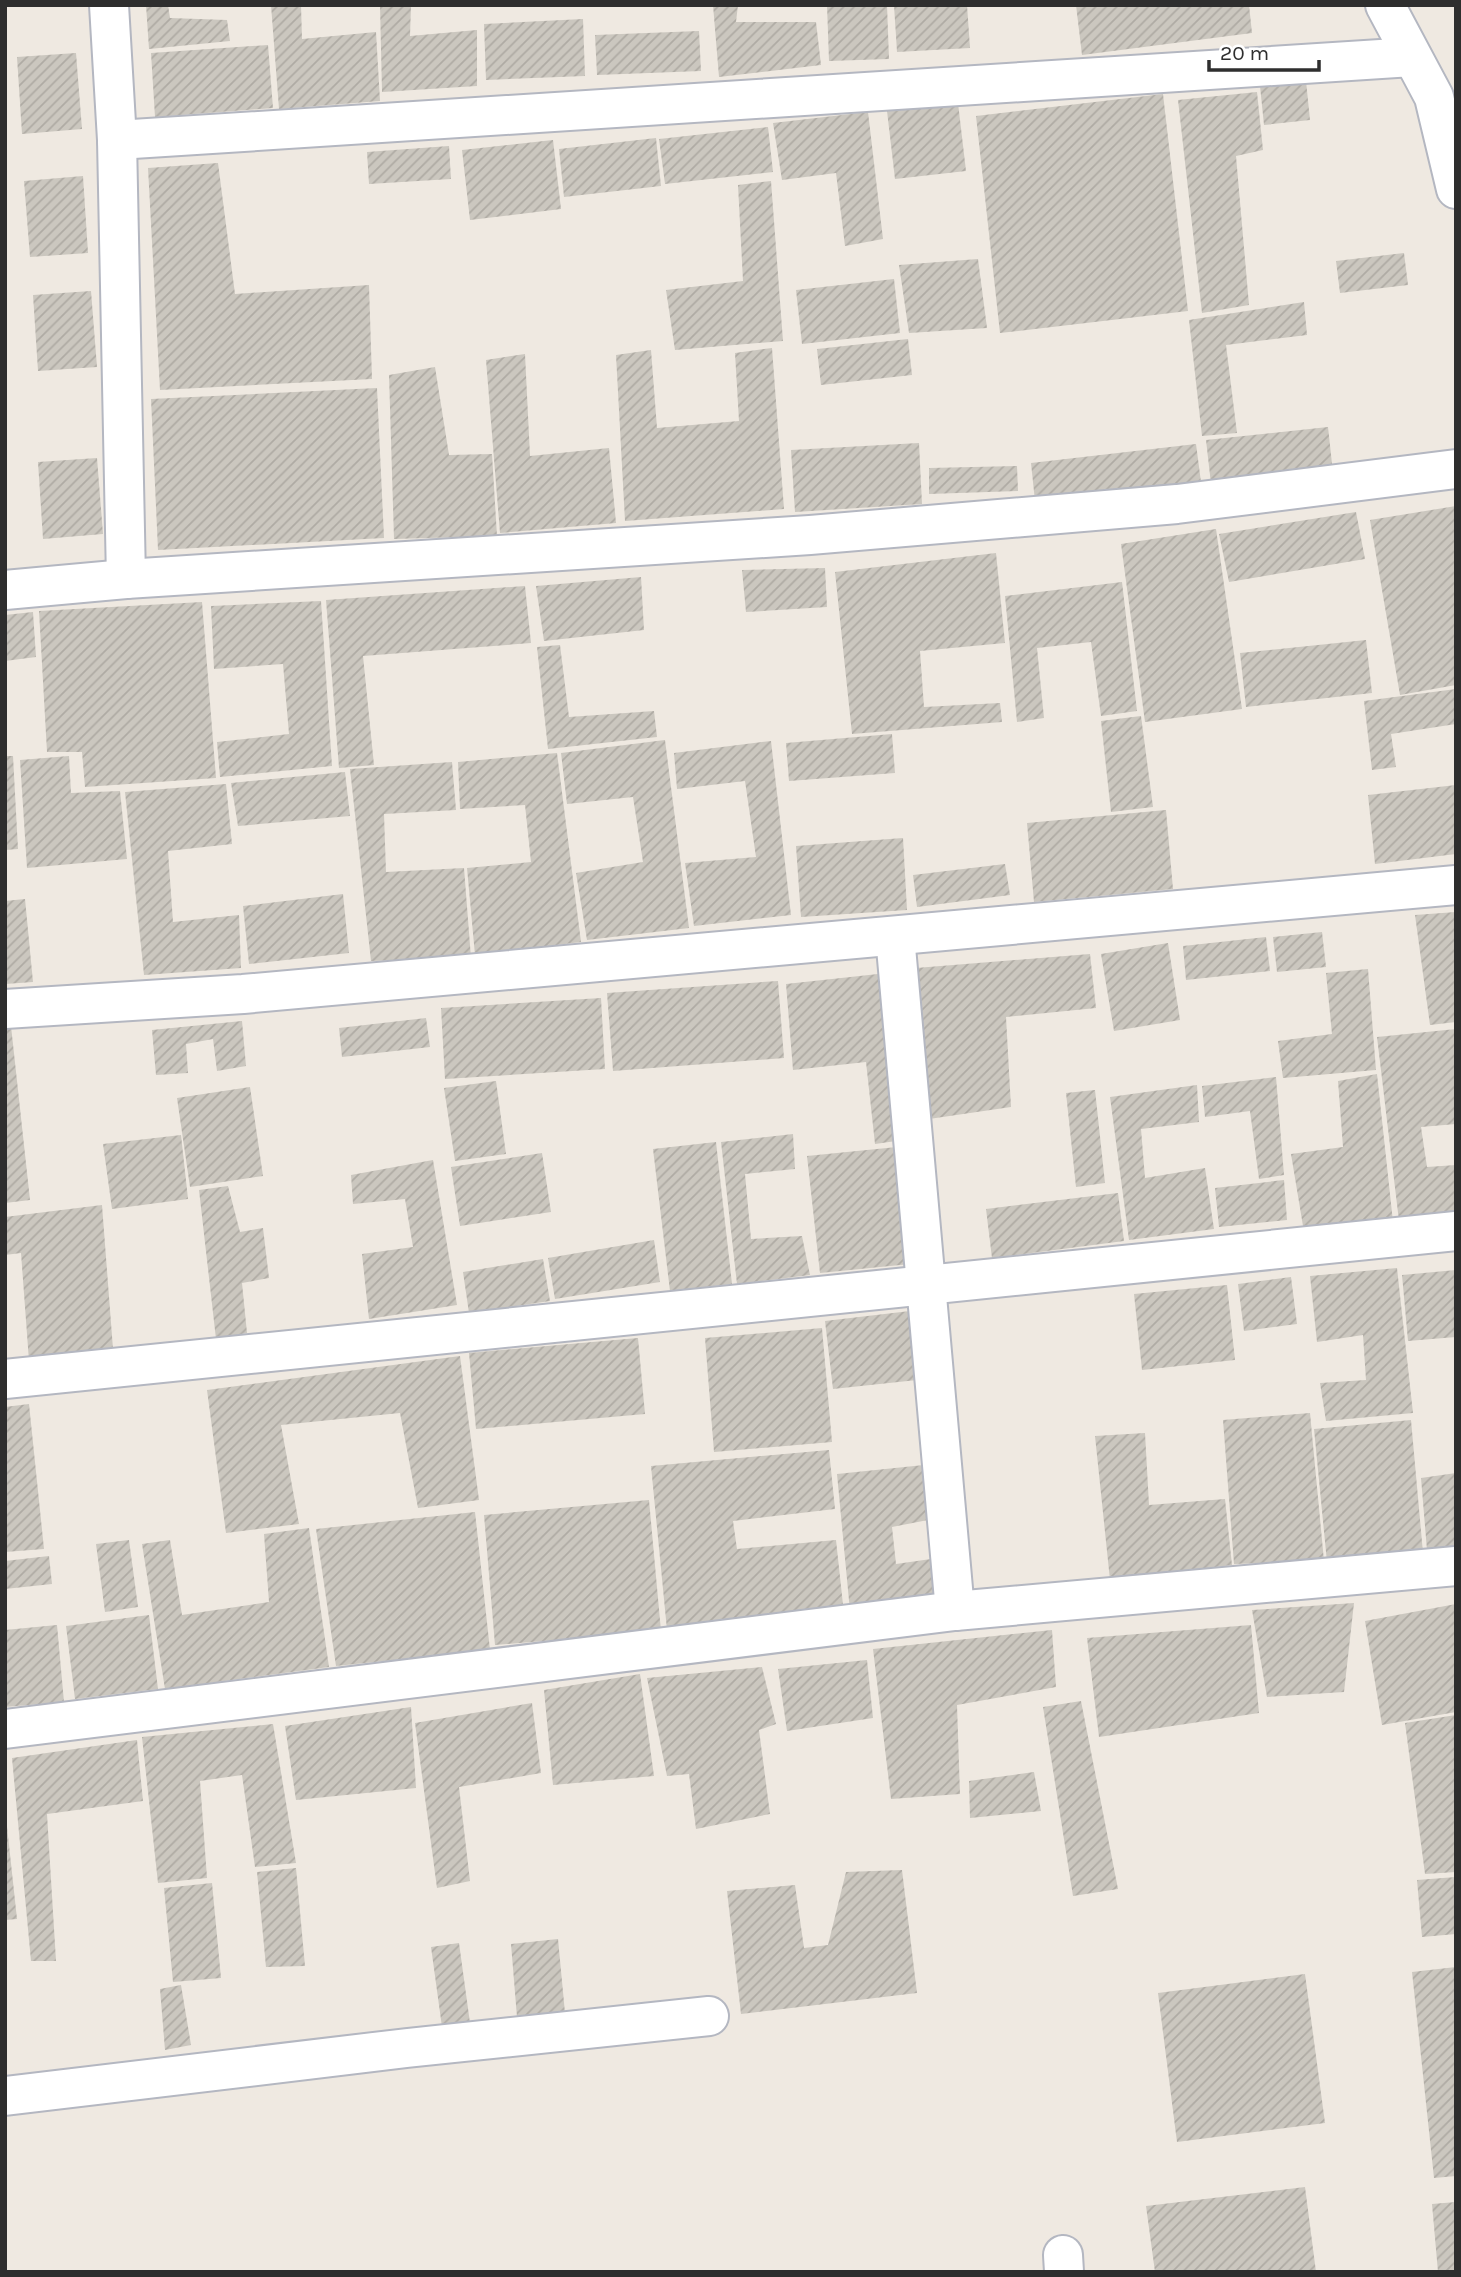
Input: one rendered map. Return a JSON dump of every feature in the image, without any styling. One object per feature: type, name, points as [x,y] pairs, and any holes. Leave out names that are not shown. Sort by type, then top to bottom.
[{"type":"street","points":[[109,5],[117,140],[126,579]]},
{"type":"street","points":[[1385,5],[1434,97],[1456,189]]},
{"type":"street","points":[[117,140],[1412,57]]},
{"type":"street","points":[[5,590],[126,579],[823,534],[1177,504],[1456,469]]},
{"type":"street","points":[[5,1009],[243,994],[895,936],[1186,907],[1359,896],[1456,885]]},
{"type":"street","points":[[895,936],[955,1611]]},
{"type":"street","points":[[5,1379],[1456,1231]]},
{"type":"street","points":[[5,1729],[955,1611],[1456,1566]]},
{"type":"street","points":[[5,2096],[310,2059],[709,2016]]},
{"type":"building","points":[[146,5],[168,5],[170,18],[227,20],[230,41],[149,49]]},
{"type":"building","points":[[271,5],[301,5],[302,39],[376,32],[380,101],[279,109]]},
{"type":"building","points":[[380,5],[411,5],[410,36],[477,30],[477,86],[382,92]]},
{"type":"building","points":[[713,5],[738,5],[736,22],[816,22],[821,65],[719,77]]},
{"type":"building","points":[[827,5],[887,5],[889,59],[829,61]]},
{"type":"building","points":[[894,5],[967,5],[970,48],[897,52]]},
{"type":"building","points":[[1076,5],[1249,5],[1252,33],[1082,55]]},
{"type":"building","points":[[583,19],[585,76],[486,80],[484,24]]},
{"type":"building","points":[[699,31],[701,71],[597,75],[595,35]]},
{"type":"building","points":[[268,45],[273,108],[155,117],[151,53]]},
{"type":"building","points":[[76,53],[82,129],[22,134],[17,57]]},
{"type":"building","points":[[1306,81],[1310,120],[1264,125],[1260,86]]},
{"type":"building","points":[[1257,92],[1263,150],[1236,156],[1249,305],[1202,313],[1178,100]]},
{"type":"building","points":[[1163,94],[1188,311],[1000,333],[976,116]]},
{"type":"building","points":[[958,103],[966,171],[895,179],[887,111]]},
{"type":"building","points":[[868,112],[883,239],[845,246],[836,173],[782,180],[773,123]]},
{"type":"building","points":[[768,127],[773,172],[665,184],[659,139]]},
{"type":"building","points":[[656,138],[661,186],[564,197],[559,149]]},
{"type":"building","points":[[553,140],[561,209],[470,220],[462,150]]},
{"type":"building","points":[[449,146],[451,179],[369,184],[367,152]]},
{"type":"building","points":[[218,163],[235,294],[369,285],[372,379],[160,390],[148,168]]},
{"type":"building","points":[[83,176],[88,253],[30,257],[24,181]]},
{"type":"building","points":[[771,181],[783,341],[675,350],[666,290],[743,281],[738,185]]},
{"type":"building","points":[[1404,253],[1408,285],[1340,293],[1336,261]]},
{"type":"building","points":[[978,259],[987,328],[909,333],[899,265]]},
{"type":"building","points":[[894,279],[900,333],[802,344],[796,290]]},
{"type":"building","points":[[91,291],[97,367],[38,371],[33,295]]},
{"type":"building","points":[[1304,302],[1307,335],[1226,345],[1237,433],[1202,436],[1189,320]]},
{"type":"building","points":[[908,339],[912,375],[821,385],[817,349]]},
{"type":"building","points":[[772,348],[784,509],[625,521],[616,355],[651,350],[657,428],[739,421],[735,353]]},
{"type":"building","points":[[525,354],[530,456],[609,448],[616,523],[500,533],[486,360]]},
{"type":"building","points":[[435,367],[449,455],[492,454],[497,536],[394,539],[389,375]]},
{"type":"building","points":[[377,388],[384,538],[158,550],[151,399]]},
{"type":"building","points":[[1328,427],[1333,473],[1211,484],[1206,440]]},
{"type":"building","points":[[919,443],[922,504],[795,512],[791,450]]},
{"type":"building","points":[[1196,444],[1201,482],[1035,501],[1031,463]]},
{"type":"building","points":[[97,458],[103,534],[43,539],[38,462]]},
{"type":"building","points":[[1017,466],[1018,491],[929,494],[929,468]]},
{"type":"building","points":[[1456,506],[1456,685],[1400,695],[1370,520]]},
{"type":"building","points":[[1356,512],[1365,559],[1229,582],[1219,534]]},
{"type":"building","points":[[1216,529],[1242,709],[1145,722],[1121,544]]},
{"type":"building","points":[[996,553],[1005,643],[920,651],[924,707],[1000,703],[1002,722],[852,734],[835,572]]},
{"type":"building","points":[[825,568],[827,607],[746,612],[742,570]]},
{"type":"building","points":[[641,577],[644,630],[544,641],[536,586]]},
{"type":"building","points":[[1122,582],[1137,711],[1101,716],[1091,642],[1037,648],[1044,718],[1017,722],[1005,596]]},
{"type":"building","points":[[525,586],[531,643],[363,656],[374,765],[339,768],[326,600]]},
{"type":"building","points":[[321,601],[332,766],[220,777],[217,742],[289,734],[283,664],[214,669],[211,606]]},
{"type":"building","points":[[202,602],[216,778],[85,787],[82,752],[47,752],[39,611]]},
{"type":"building","points":[[33,612],[36,657],[5,661],[5,615]]},
{"type":"building","points":[[1366,640],[1372,693],[1246,707],[1240,653]]},
{"type":"building","points":[[560,645],[569,717],[654,711],[657,737],[548,749],[537,647]]},
{"type":"building","points":[[1456,689],[1456,724],[1391,734],[1396,767],[1372,770],[1364,701]]},
{"type":"building","points":[[1141,716],[1153,807],[1111,812],[1101,721]]},
{"type":"building","points":[[892,734],[895,773],[789,781],[786,743]]},
{"type":"building","points":[[665,740],[689,928],[587,940],[576,873],[643,862],[633,797],[567,804],[561,753]]},
{"type":"building","points":[[771,741],[791,915],[694,926],[685,863],[756,857],[745,781],[677,789],[674,753]]},
{"type":"building","points":[[557,753],[581,942],[475,955],[467,868],[531,862],[525,805],[460,809],[458,762]]},
{"type":"building","points":[[5,756],[13,756],[18,849],[5,850]]},
{"type":"building","points":[[69,756],[71,793],[120,791],[127,859],[27,868],[20,760]]},
{"type":"building","points":[[452,762],[456,810],[384,814],[386,872],[464,868],[471,958],[371,961],[350,769]]},
{"type":"building","points":[[345,772],[350,816],[238,826],[231,783]]},
{"type":"building","points":[[226,784],[232,844],[168,851],[173,922],[239,915],[241,968],[144,975],[125,792]]},
{"type":"building","points":[[1456,785],[1456,854],[1375,864],[1368,795]]},
{"type":"building","points":[[1166,810],[1173,889],[1034,902],[1027,823]]},
{"type":"building","points":[[903,838],[907,910],[801,917],[796,846]]},
{"type":"building","points":[[1005,864],[1010,895],[917,907],[913,875]]},
{"type":"building","points":[[343,894],[349,953],[249,964],[243,906]]},
{"type":"building","points":[[25,899],[33,982],[5,984],[5,901]]},
{"type":"building","points":[[1456,912],[1456,1022],[1430,1025],[1415,915]]},
{"type":"building","points":[[1322,932],[1326,967],[1277,972],[1273,937]]},
{"type":"building","points":[[1266,937],[1270,971],[1186,980],[1183,946]]},
{"type":"building","points":[[1168,943],[1180,1020],[1114,1031],[1101,954]]},
{"type":"building","points":[[1090,954],[1096,1008],[1006,1017],[1011,1107],[929,1119],[916,968]]},
{"type":"building","points":[[1368,969],[1376,1070],[1283,1078],[1278,1041],[1332,1034],[1326,973]]},
{"type":"building","points":[[878,974],[896,1141],[875,1144],[866,1062],[793,1070],[786,984]]},
{"type":"building","points":[[778,981],[784,1058],[613,1071],[607,993]]},
{"type":"building","points":[[601,998],[605,1069],[445,1079],[441,1008]]},
{"type":"building","points":[[426,1018],[430,1047],[342,1057],[339,1028]]},
{"type":"building","points":[[242,1021],[246,1066],[217,1071],[213,1039],[186,1044],[188,1073],[156,1075],[152,1030]]},
{"type":"building","points":[[5,1026],[11,1026],[30,1200],[5,1203]]},
{"type":"building","points":[[1456,1029],[1456,1124],[1421,1127],[1427,1167],[1456,1165],[1456,1214],[1399,1221],[1377,1037]]},
{"type":"building","points":[[1377,1074],[1393,1222],[1304,1232],[1291,1154],[1343,1147],[1338,1081]]},
{"type":"building","points":[[1276,1077],[1284,1175],[1259,1179],[1250,1111],[1205,1117],[1202,1086]]},
{"type":"building","points":[[496,1081],[506,1154],[455,1161],[444,1088]]},
{"type":"building","points":[[1197,1085],[1199,1122],[1141,1129],[1145,1178],[1205,1168],[1214,1229],[1129,1240],[1110,1097]]},
{"type":"building","points":[[250,1087],[263,1176],[190,1187],[177,1098]]},
{"type":"building","points":[[1095,1090],[1105,1183],[1076,1187],[1066,1093]]},
{"type":"building","points":[[793,1134],[795,1169],[745,1174],[751,1239],[802,1236],[810,1275],[737,1284],[721,1142]]},
{"type":"building","points":[[181,1135],[188,1199],[112,1209],[103,1144]]},
{"type":"building","points":[[716,1142],[732,1284],[670,1291],[653,1149]]},
{"type":"building","points":[[897,1147],[910,1264],[820,1273],[807,1156]]},
{"type":"building","points":[[542,1153],[551,1212],[460,1226],[451,1167]]},
{"type":"building","points":[[433,1160],[457,1305],[369,1319],[362,1254],[413,1247],[405,1199],[353,1204],[351,1175]]},
{"type":"building","points":[[1284,1180],[1287,1220],[1219,1227],[1215,1188]]},
{"type":"building","points":[[228,1186],[240,1232],[263,1228],[269,1278],[242,1283],[247,1333],[216,1339],[199,1190]]},
{"type":"building","points":[[1118,1193],[1124,1241],[992,1258],[986,1209]]},
{"type":"building","points":[[102,1205],[113,1349],[29,1361],[21,1253],[5,1255],[5,1217]]},
{"type":"building","points":[[654,1240],[660,1282],[555,1299],[548,1258]]},
{"type":"building","points":[[543,1259],[550,1301],[469,1313],[463,1272]]},
{"type":"building","points":[[1397,1268],[1413,1413],[1326,1421],[1320,1383],[1366,1380],[1363,1335],[1317,1342],[1310,1276]]},
{"type":"building","points":[[1456,1270],[1456,1337],[1408,1341],[1402,1275]]},
{"type":"building","points":[[1291,1277],[1297,1324],[1244,1331],[1238,1284]]},
{"type":"building","points":[[1227,1285],[1235,1360],[1142,1370],[1134,1294]]},
{"type":"building","points":[[910,1311],[917,1380],[833,1389],[825,1321]]},
{"type":"building","points":[[822,1328],[832,1442],[714,1452],[705,1338]]},
{"type":"building","points":[[638,1338],[645,1414],[476,1429],[469,1353]]},
{"type":"building","points":[[460,1356],[479,1500],[418,1508],[400,1413],[281,1425],[299,1524],[226,1533],[207,1390]]},
{"type":"building","points":[[29,1404],[44,1549],[5,1552],[5,1407]]},
{"type":"building","points":[[1310,1413],[1324,1561],[1234,1564],[1223,1420]]},
{"type":"building","points":[[1411,1420],[1423,1553],[1327,1562],[1314,1429]]},
{"type":"building","points":[[1145,1433],[1149,1505],[1225,1499],[1232,1565],[1110,1580],[1095,1436]]},
{"type":"building","points":[[829,1450],[835,1509],[733,1521],[737,1549],[836,1540],[844,1614],[667,1630],[651,1466]]},
{"type":"building","points":[[924,1465],[928,1520],[892,1527],[896,1564],[931,1559],[938,1603],[850,1611],[837,1474]]},
{"type":"building","points":[[1456,1473],[1456,1547],[1427,1550],[1421,1478]]},
{"type":"building","points":[[649,1500],[661,1631],[495,1645],[484,1515]]},
{"type":"building","points":[[475,1512],[490,1650],[336,1666],[316,1529]]},
{"type":"building","points":[[309,1528],[329,1667],[165,1689],[142,1544],[170,1540],[182,1615],[269,1602],[264,1534]]},
{"type":"building","points":[[129,1540],[138,1607],[105,1612],[96,1544]]},
{"type":"building","points":[[49,1556],[52,1584],[5,1589],[5,1561]]},
{"type":"building","points":[[1354,1603],[1344,1692],[1267,1697],[1252,1610]]},
{"type":"building","points":[[1456,1604],[1456,1712],[1382,1725],[1365,1621]]},
{"type":"building","points":[[149,1615],[158,1689],[75,1699],[66,1626]]},
{"type":"building","points":[[57,1625],[64,1702],[5,1707],[5,1630]]},
{"type":"building","points":[[1251,1625],[1259,1713],[1099,1737],[1087,1638]]},
{"type":"building","points":[[1052,1630],[1056,1687],[957,1705],[960,1794],[891,1799],[873,1649]]},
{"type":"building","points":[[867,1660],[873,1718],[787,1731],[778,1669]]},
{"type":"building","points":[[762,1667],[776,1724],[759,1730],[770,1814],[696,1829],[689,1774],[667,1776],[647,1678]]},
{"type":"building","points":[[640,1674],[654,1776],[553,1785],[544,1690]]},
{"type":"building","points":[[1081,1701],[1118,1889],[1073,1896],[1043,1707]]},
{"type":"building","points":[[532,1703],[541,1773],[459,1787],[470,1881],[437,1888],[415,1723]]},
{"type":"building","points":[[411,1707],[416,1788],[296,1800],[285,1726]]},
{"type":"building","points":[[1456,1715],[1456,1872],[1425,1874],[1405,1723]]},
{"type":"building","points":[[273,1724],[296,1863],[255,1867],[242,1775],[200,1781],[207,1878],[158,1883],[142,1737]]},
{"type":"building","points":[[137,1740],[143,1801],[47,1814],[56,1961],[31,1961],[12,1758]]},
{"type":"building","points":[[1034,1772],[1041,1811],[970,1818],[969,1781]]},
{"type":"building","points":[[5,1808],[17,1919],[5,1920]]},
{"type":"building","points":[[296,1868],[305,1966],[266,1967],[257,1872]]},
{"type":"building","points":[[902,1870],[917,1993],[741,2014],[727,1891],[795,1885],[804,1948],[828,1945],[846,1872]]},
{"type":"building","points":[[1456,1877],[1456,1934],[1422,1937],[1417,1880]]},
{"type":"building","points":[[212,1883],[221,1978],[173,1982],[164,1888]]},
{"type":"building","points":[[558,1939],[565,2013],[517,2017],[511,1944]]},
{"type":"building","points":[[459,1943],[470,2023],[442,2027],[431,1947]]},
{"type":"building","points":[[1456,1967],[1456,2176],[1434,2178],[1412,1972]]},
{"type":"building","points":[[1305,1974],[1325,2123],[1177,2142],[1158,1993]]},
{"type":"building","points":[[181,1985],[191,2045],[165,2050],[160,1989]]},
{"type":"building","points":[[1305,2187],[1316,2272],[1155,2272],[1146,2206]]},
{"type":"building","points":[[1456,2202],[1456,2272],[1438,2272],[1432,2204]]}]
